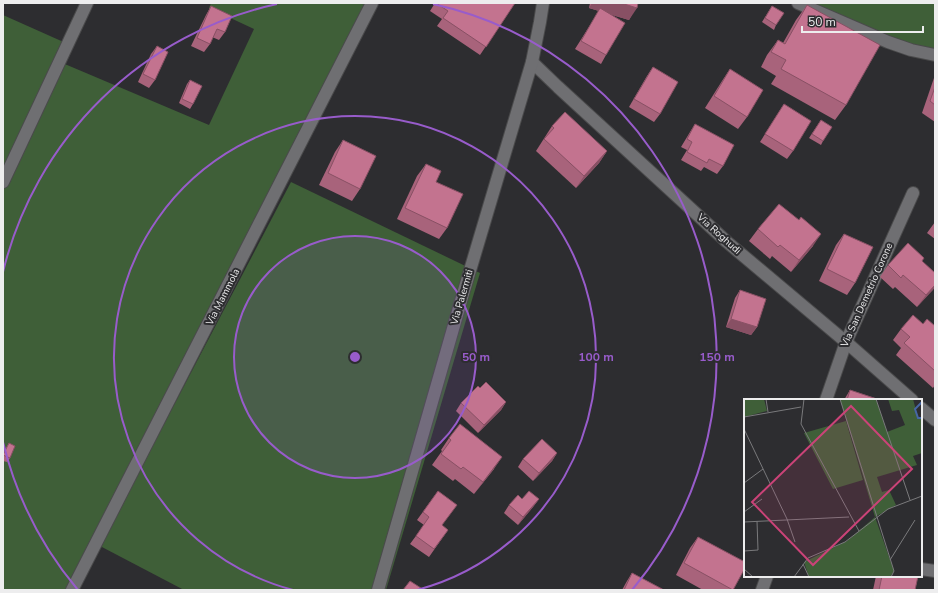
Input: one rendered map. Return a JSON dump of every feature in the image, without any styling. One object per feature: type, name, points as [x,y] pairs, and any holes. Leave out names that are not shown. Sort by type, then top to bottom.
[{"type":"street","points":[[3,182],[87,3]]},
{"type":"street","name":"Via Mammola","points":[[72,590],[372,3]]},
{"type":"street","name":"Via Palermiti","points":[[378,590],[463,294],[532,62],[543,3]]},
{"type":"street","points":[[798,3],[888,42],[910,50],[935,55]]},
{"type":"street","name":"Via Roghudi","points":[[532,62],[727,242],[846,342],[911,399]]},
{"type":"street","name":"Via San Demetrio Corone","points":[[826,399],[846,342],[914,193]]},
{"type":"street","points":[[922,409],[935,420]]},
{"type":"street","points":[[922,569],[935,571]]},
{"type":"street","points":[[762,590],[767,577]]},
{"type":"green space","points":[[211,3],[372,3],[71,590],[3,590],[3,15],[68,44],[60,62],[209,125],[254,29],[209,8]]},
{"type":"green space","points":[[791,3],[935,3],[935,52]]},
{"type":"green space","points":[[291,182],[480,273],[386,590],[184,590],[100,546]]},
{"type":"building","points":[[436,3],[515,3],[486,47],[443,18],[448,11]]},
{"type":"building","points":[[621,3],[638,3],[637,8]]},
{"type":"building","points":[[807,5],[880,45],[846,105],[781,69],[786,60],[771,52],[778,40],[785,44]]},
{"type":"building","points":[[211,6],[232,16],[225,32],[217,29],[210,44],[197,38]]},
{"type":"building","points":[[772,6],[784,13],[776,25],[765,18]]},
{"type":"building","points":[[600,8],[625,23],[606,55],[581,41]]},
{"type":"building","points":[[157,46],[168,52],[155,80],[143,74]]},
{"type":"building","points":[[653,67],[678,82],[660,114],[634,99]]},
{"type":"building","points":[[730,69],[763,90],[747,117],[714,96]]},
{"type":"building","points":[[190,80],[202,86],[193,104],[182,99]]},
{"type":"building","points":[[935,87],[935,105],[930,101]]},
{"type":"building","points":[[784,104],[811,121],[793,151],[765,134]]},
{"type":"building","points":[[565,112],[607,151],[584,176],[544,139],[554,128],[552,126]]},
{"type":"building","points":[[821,120],[832,127],[823,141],[812,134]]},
{"type":"building","points":[[695,124],[734,145],[723,166],[709,159],[707,163],[687,152],[692,142],[687,139]]},
{"type":"building","points":[[343,140],[376,156],[360,189],[328,173]]},
{"type":"building","points":[[426,164],[441,171],[436,182],[463,194],[447,228],[405,208]]},
{"type":"building","points":[[779,204],[799,220],[801,217],[821,234],[799,260],[780,245],[778,247],[758,229]]},
{"type":"building","points":[[844,234],[873,247],[855,283],[827,269]]},
{"type":"building","points":[[908,243],[924,258],[922,261],[935,273],[935,285],[926,295],[903,275],[901,278],[888,265]]},
{"type":"building","points":[[740,290],[766,299],[757,327],[731,319]]},
{"type":"building","points":[[913,315],[923,324],[927,319],[935,326],[935,371],[904,343],[910,337],[901,329]]},
{"type":"building","points":[[486,382],[506,402],[484,425],[461,403],[478,386],[480,388]]},
{"type":"building","points":[[850,390],[877,399],[847,399]]},
{"type":"building","points":[[460,424],[502,457],[483,482],[463,467],[461,469],[441,454],[451,440],[449,438]]},
{"type":"building","points":[[542,439],[557,453],[539,473],[523,459]]},
{"type":"building","points":[[9,443],[15,446],[10,458],[3,455]]},
{"type":"building","points":[[438,491],[457,505],[442,525],[448,530],[434,549],[416,536],[429,517],[423,512]]},
{"type":"building","points":[[529,491],[539,499],[523,517],[509,505],[518,495],[522,499]]},
{"type":"building","points":[[698,537],[744,561],[744,570],[733,590],[684,563]]},
{"type":"building","points":[[632,573],[664,590],[624,590]]},
{"type":"building","points":[[882,577],[918,577],[915,590],[879,590]]},
{"type":"building","points":[[410,581],[424,590],[403,590]]}]
